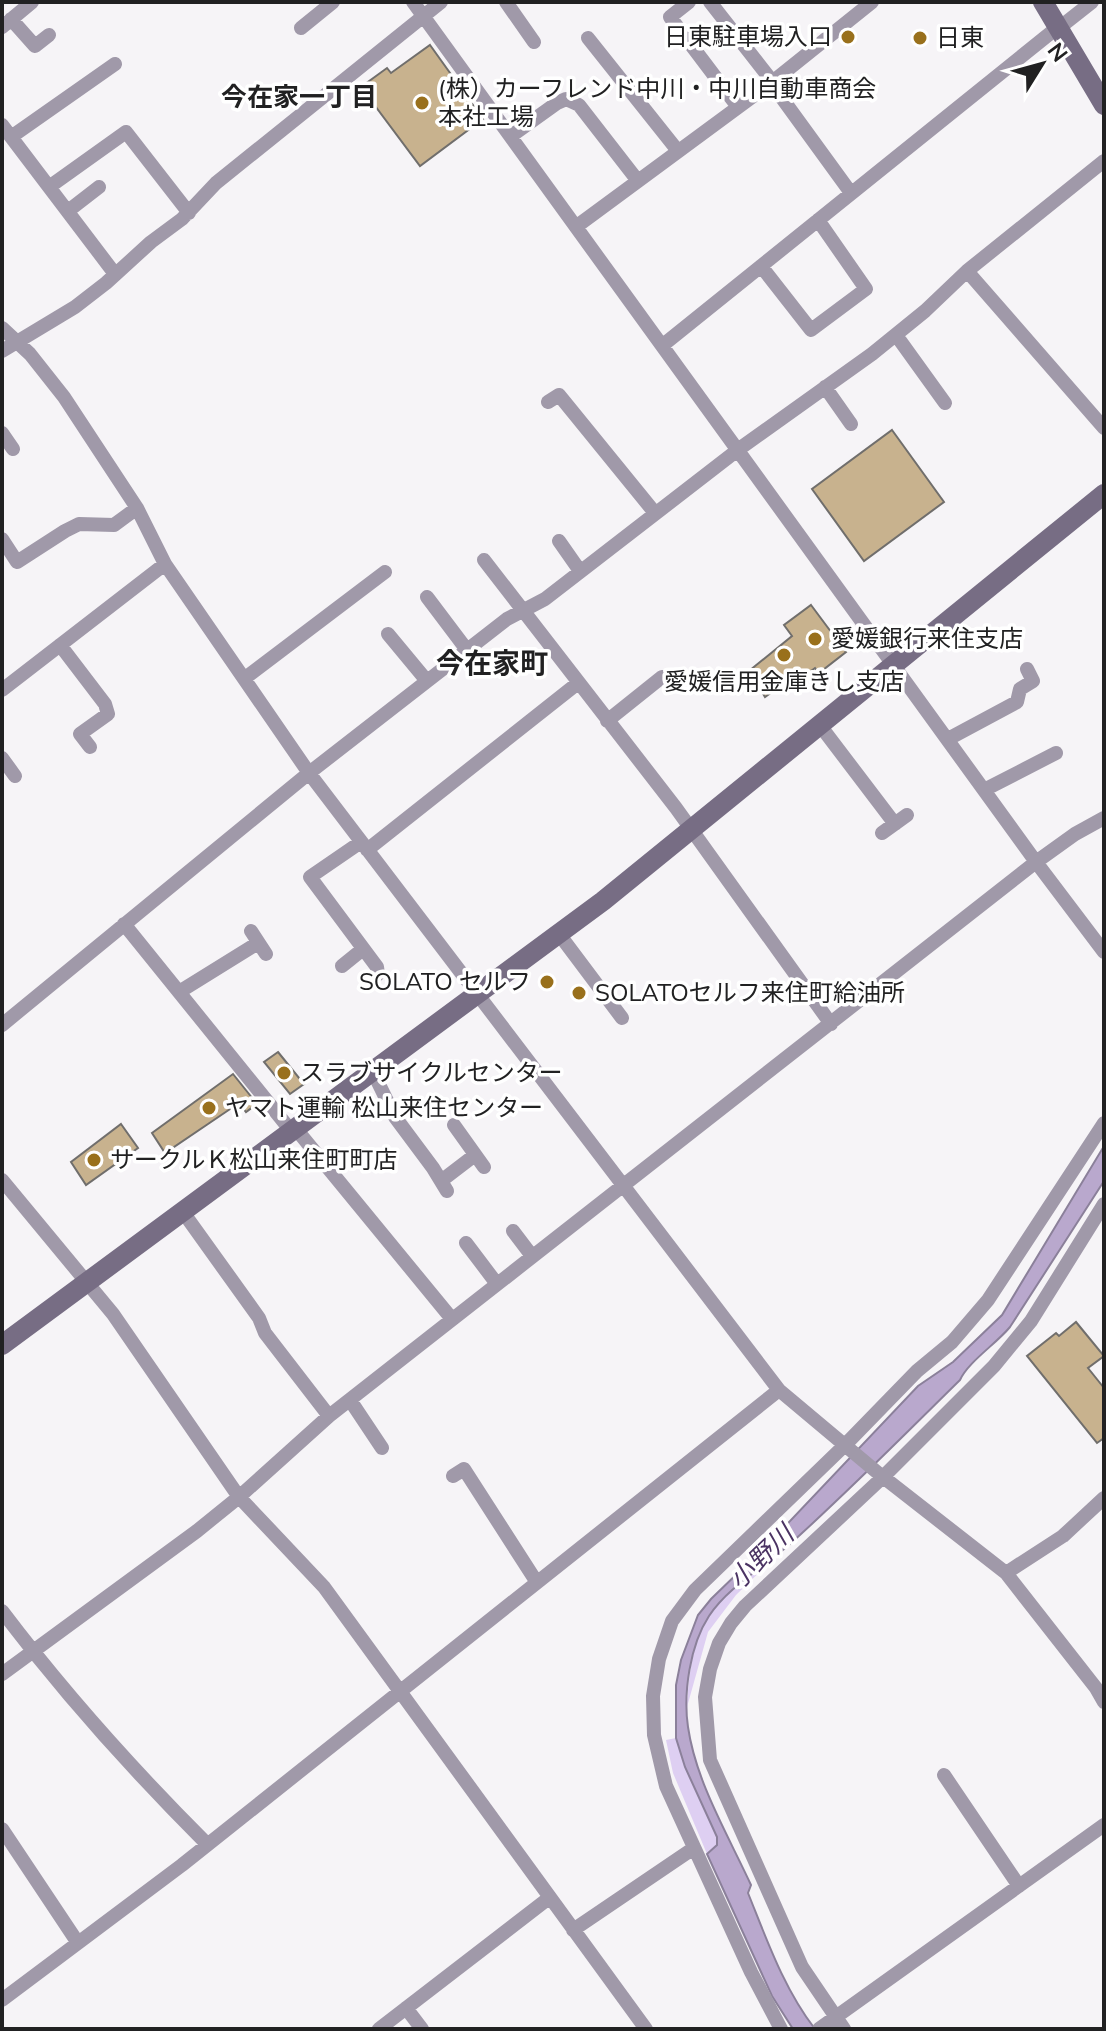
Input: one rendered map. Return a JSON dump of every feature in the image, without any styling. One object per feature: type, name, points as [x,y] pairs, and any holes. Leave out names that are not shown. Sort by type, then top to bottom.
[{"type":"street","points":[[32,2],[6,23],[35,46],[49,35]]},
{"type":"street","points":[[301,28],[333,2]]},
{"type":"street","points":[[2,351],[75,307],[189,213],[216,183],[418,8],[441,2]]},
{"type":"street","points":[[506,2],[534,42]]},
{"type":"street","points":[[689,2],[670,17],[738,107]]},
{"type":"street","points":[[710,2],[851,193]]},
{"type":"street","points":[[577,226],[772,82],[872,2]]},
{"type":"street","points":[[1043,2],[1104,105]]},
{"type":"street","points":[[663,345],[1089,4],[1104,5]]},
{"type":"street","points":[[418,8],[1104,952]]},
{"type":"street","points":[[588,38],[678,151]]},
{"type":"street","points":[[115,64],[6,131],[115,274]]},
{"type":"street","points":[[511,136],[566,99],[579,105],[638,181]]},
{"type":"street","points":[[49,187],[126,132],[189,213]]},
{"type":"street","points":[[2,1025],[309,773],[507,619],[545,599],[739,449],[896,335],[967,271],[1104,161]]},
{"type":"street","points":[[68,211],[99,187]]},
{"type":"street","points":[[761,266],[811,330],[866,289],[818,220]]},
{"type":"street","points":[[967,271],[1104,428]]},
{"type":"street","points":[[2,328],[64,397],[137,508],[165,564],[309,773],[779,1390],[1006,1573],[1104,1702]]},
{"type":"street","points":[[896,335],[945,403]]},
{"type":"street","points":[[825,387],[851,424]]},
{"type":"street","points":[[548,402],[559,395],[655,513]]},
{"type":"street","points":[[2,433],[13,449]]},
{"type":"street","points":[[2,1345],[559,934],[1104,494]]},
{"type":"street","points":[[2,539],[17,562],[79,524],[114,525],[137,508]]},
{"type":"street","points":[[559,541],[580,571]]},
{"type":"street","points":[[484,560],[690,830],[831,1024]]},
{"type":"street","points":[[2,690],[165,564]]},
{"type":"street","points":[[245,678],[357,602],[385,572]]},
{"type":"street","points":[[427,597],[467,650]]},
{"type":"street","points":[[388,634],[427,681]]},
{"type":"street","points":[[60,645],[105,704],[108,714],[80,734],[90,747]]},
{"type":"street","points":[[948,739],[1017,702],[1020,689],[1033,681],[1027,669]]},
{"type":"street","points":[[607,721],[662,677]]},
{"type":"street","points":[[367,983],[378,974],[377,967],[310,877],[364,846],[578,683]]},
{"type":"street","points":[[819,724],[901,819],[882,833]]},
{"type":"street","points":[[984,790],[1056,753]]},
{"type":"street","points":[[2,758],[15,776]]},
{"type":"street","points":[[2,1674],[239,1497],[329,1416],[1036,862],[1104,818]]},
{"type":"street","points":[[124,924],[452,1319]]},
{"type":"street","points":[[559,934],[622,1018]]},
{"type":"street","points":[[179,992],[258,943]]},
{"type":"street","points":[[342,966],[363,949]]},
{"type":"street","points":[[373,1072],[395,1117],[444,1186],[480,1161],[454,1125]]},
{"type":"street","points":[[781,2029],[751,1972],[666,1786],[654,1735],[653,1696],[659,1659],[672,1621],[695,1590],[723,1561],[848,1447],[917,1371],[952,1342],[988,1300],[1104,1123]]},
{"type":"street","points":[[2,1180],[113,1314],[239,1497],[324,1587],[646,2029]]},
{"type":"street","points":[[844,2029],[827,2022],[710,1760],[705,1697],[714,1656],[731,1623],[745,1606],[994,1366],[1048,1296],[1104,1204]]},
{"type":"street","points":[[183,1212],[259,1318],[265,1333],[329,1416]]},
{"type":"street","points":[[513,1231],[532,1256]]},
{"type":"street","points":[[466,1243],[497,1284]]},
{"type":"street","points":[[2,2000],[207,1844],[779,1390]]},
{"type":"street","points":[[350,1400],[382,1448]]},
{"type":"street","points":[[453,1476],[464,1469],[536,1581]]},
{"type":"street","points":[[1006,1573],[1063,1536],[1104,1498]]},
{"type":"street","points":[[2,1611],[32,1651],[157,1794],[207,1844]]},
{"type":"street","points":[[944,1775],[1019,1886]]},
{"type":"street","points":[[827,2022],[1104,1825]]},
{"type":"street","points":[[2,1829],[78,1943]]},
{"type":"street","points":[[573,1930],[694,1848]]},
{"type":"street","points":[[379,2029],[549,1898]]},
{"type":"street","points":[[406,2008],[422,2029]]},
{"type":"shaded area","points":[[773,1559],[736,1595],[708,1632],[687,1707],[691,1665],[704,1625],[726,1596]]},
{"type":"shaded area","points":[[676,1738],[685,1767],[717,1837],[717,1845],[707,1854],[673,1773],[666,1740]]},
{"type":"water","name":"小野川","points":[[1104,1146],[1104,1181],[1010,1327],[834,1504],[726,1596],[709,1616],[697,1641],[686,1699],[692,1748],[714,1808],[751,1885],[748,1893],[777,1964],[815,2029],[793,2029],[772,1996],[707,1854],[717,1845],[717,1837],[685,1767],[676,1738],[676,1685],[681,1660],[698,1615],[711,1599],[773,1539],[918,1386],[953,1362],[1002,1315]]},
{"type":"building","name":"(株）カーフレンド中川・中川自動車商会 本社工場","points":[[430,45],[483,119],[420,166],[361,87],[387,68],[391,73]]},
{"type":"building","points":[[892,430],[944,502],[864,561],[812,489]]},
{"type":"building","points":[[811,605],[846,652],[819,673],[815,668],[804,676],[801,671],[765,697],[749,671],[792,636],[784,625]]},
{"type":"building","name":"スラブサイクルセンター","points":[[278,1052],[304,1084],[290,1094],[264,1062]]},
{"type":"building","name":"ヤマト運輸 松山来住センター","points":[[233,1074],[257,1104],[246,1112],[239,1103],[165,1153],[152,1133]]},
{"type":"building","points":[[121,1124],[138,1148],[86,1185],[71,1162]]},
{"type":"building","points":[[1076,1322],[1104,1356],[1088,1368],[1104,1388],[1104,1438],[1097,1443],[1027,1356]]},
{"type":"place","name":"日東駐車場入口","points":[[848,37]]},
{"type":"place","name":"日東","points":[[920,38]]},
{"type":"place","name":"(株）カーフレンド中川・中川自動車商会 本社工場","points":[[422,103]]},
{"type":"place","name":"愛媛銀行来住支店","points":[[815,639]]},
{"type":"place","name":"愛媛信用金庫きし支店","points":[[784,655]]},
{"type":"place","name":"SOLATO セルフ","points":[[547,982]]},
{"type":"place","name":"SOLATOセルフ来住町給油所","points":[[579,993]]},
{"type":"place","name":"スラブサイクルセンター","points":[[284,1073]]},
{"type":"place","name":"ヤマト運輸 松山来住センター","points":[[209,1108]]},
{"type":"place","name":"サークルＫ松山来住町町店","points":[[94,1160]]},
{"type":"district","name":"今在家一丁目","points":[[299,97]]},
{"type":"district","name":"今在家町","points":[[492,663]]}]
